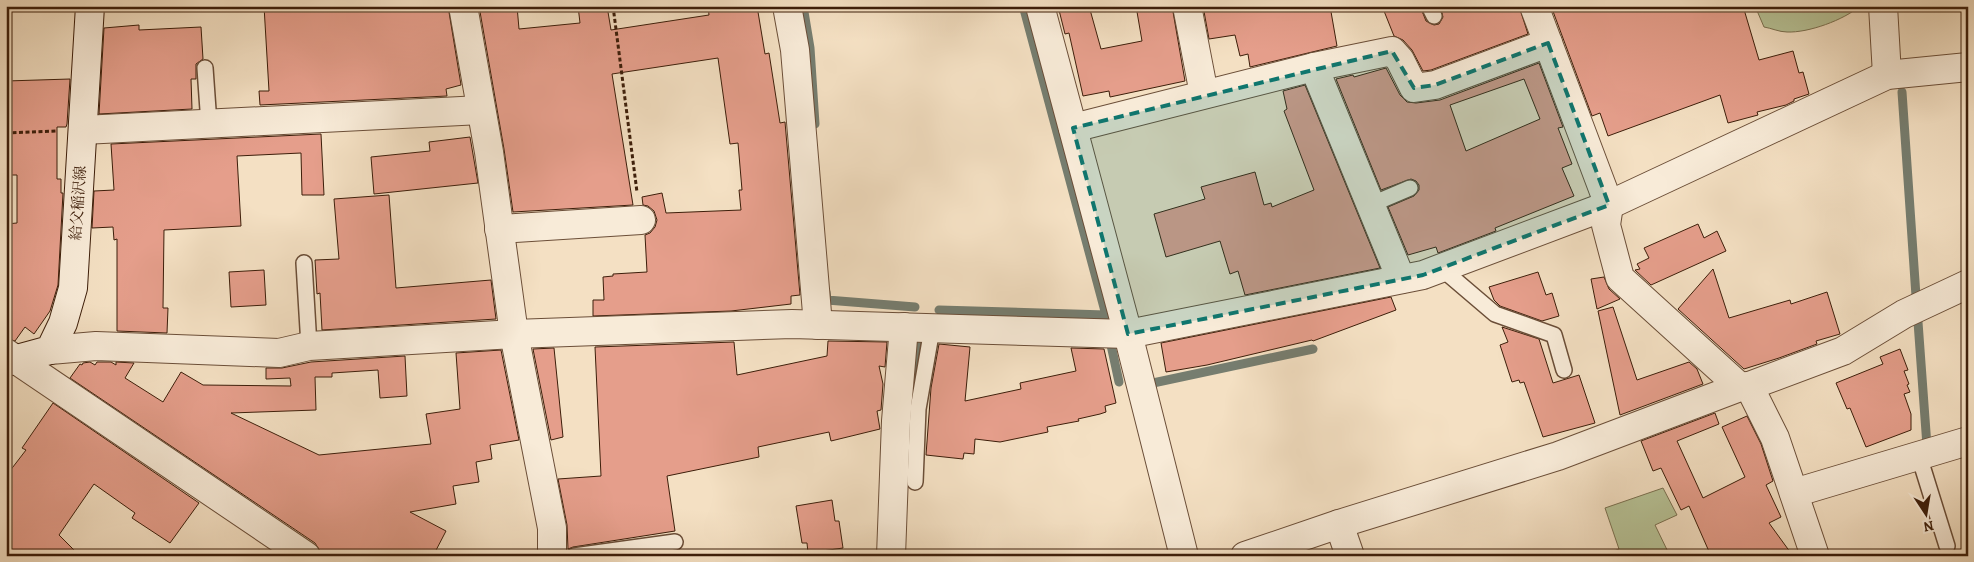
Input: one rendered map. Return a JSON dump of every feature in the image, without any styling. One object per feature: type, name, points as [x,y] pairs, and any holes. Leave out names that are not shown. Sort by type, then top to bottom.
[{"type":"street","name":"給父稲沢線","points":[[50,350],[63,323],[73,288],[90,6]]},
{"type":"street","points":[[463,6],[481,110],[514,334],[552,528],[552,556]]},
{"type":"street","points":[[787,6],[795,50],[818,325]]},
{"type":"street","points":[[1040,6],[1128,334],[1184,556]]},
{"type":"street","points":[[1187,6],[1204,94]]},
{"type":"street","points":[[1534,6],[1609,205],[1606,225],[1620,278],[1744,387],[1775,438],[1815,556]]},
{"type":"street","points":[[1883,6],[1887,75]]},
{"type":"street","points":[[1073,128],[1314,67],[1392,51],[1400,60],[1414,88],[1435,85],[1548,43]]},
{"type":"street","points":[[1314,67],[1401,279]]},
{"type":"street","points":[[9,358],[33,356],[50,350],[96,346],[279,353],[309,346],[514,334],[782,324],[1128,334],[1423,275],[1609,205],[1887,75],[1968,68]]},
{"type":"street","points":[[83,130],[481,110]]},
{"type":"street","points":[[499,229],[641,220]]},
{"type":"street","points":[[1245,556],[1340,524],[1558,456],[1843,351],[1904,314],[1968,284]]},
{"type":"street","points":[[891,556],[896,422],[904,327]]},
{"type":"street","points":[[9,358],[284,548],[306,556]]},
{"type":"street","points":[[1794,493],[1968,441]]},
{"type":"street","points":[[1340,524],[1350,556]]},
{"type":"lane","points":[[205,68],[209,124]]},
{"type":"lane","points":[[1370,205],[1410,188]]},
{"type":"lane","points":[[304,264],[309,346]]},
{"type":"lane","points":[[1440,268],[1494,314],[1554,335],[1564,370]]},
{"type":"lane","points":[[915,482],[918,409],[932,329]]},
{"type":"lane","points":[[1919,456],[1947,546]]},
{"type":"lane","points":[[574,556],[675,542]]},
{"type":"path","points":[[613,6],[641,220]]},
{"type":"path","points":[[6,133],[83,130]]},
{"type":"highlighted area","points":[[1548,43],[1609,205],[1423,275],[1128,334],[1073,128],[1392,51],[1414,88],[1435,85]]},
{"type":"green space","points":[[1755,6],[1860,6],[1845,16],[1825,25],[1796,32],[1787,32],[1764,27]]},
{"type":"green space","points":[[1663,488],[1677,515],[1655,525],[1670,556],[1601,556],[1619,549],[1605,508]]},
{"type":"building","points":[[264,6],[448,6],[461,85],[446,89],[447,96],[260,105],[259,91],[269,91]]},
{"type":"building","points":[[479,6],[517,6],[519,29],[580,23],[578,6],[607,6],[611,30],[709,15],[708,6],[757,6],[765,54],[769,53],[780,123],[785,122],[800,295],[791,296],[791,304],[731,311],[593,316],[593,300],[604,300],[603,277],[613,276],[613,274],[647,272],[645,235],[650,233],[655,227],[657,220],[654,211],[648,206],[643,205],[642,197],[662,193],[666,213],[741,210],[739,190],[742,190],[738,143],[730,144],[718,58],[612,74],[633,205],[513,212]]},
{"type":"building","points":[[1058,6],[1089,6],[1101,49],[1142,41],[1136,6],[1172,6],[1185,81],[1110,97],[1109,91],[1083,96],[1069,33],[1065,34]]},
{"type":"building","points":[[1203,6],[1330,6],[1337,46],[1250,67],[1248,54],[1240,56],[1235,35],[1209,39]]},
{"type":"building","points":[[1382,6],[1420,6],[1426,21],[1434,25],[1439,24],[1443,17],[1440,6],[1519,6],[1528,34],[1431,70],[1423,71],[1412,50],[1403,40],[1394,36]]},
{"type":"building","points":[[1551,6],[1743,6],[1759,60],[1793,51],[1799,73],[1803,72],[1809,94],[1794,99],[1794,101],[1786,105],[1757,112],[1758,115],[1728,123],[1720,95],[1608,136],[1600,113],[1592,116]]},
{"type":"building","points":[[139,25],[139,30],[201,27],[203,59],[196,64],[196,79],[191,79],[192,109],[99,114],[104,28]]},
{"type":"building","points":[[1539,63],[1563,127],[1558,128],[1572,164],[1562,168],[1574,196],[1495,228],[1496,231],[1438,253],[1436,247],[1408,255],[1388,207],[1414,196],[1419,190],[1419,185],[1411,179],[1381,190],[1336,79],[1353,75],[1354,77],[1386,68],[1400,95],[1407,102],[1416,103],[1440,100]],"holes":[[[1524,79],[1540,119],[1466,151],[1450,105]]]},
{"type":"building","points":[[70,79],[67,124],[66,127],[57,127],[57,179],[61,179],[61,193],[63,193],[58,285],[50,311],[34,334],[25,327],[15,341],[6,338],[6,224],[17,223],[17,175],[11,175],[11,166],[6,166],[6,81]]},
{"type":"building","points":[[1305,85],[1380,268],[1245,295],[1238,271],[1230,274],[1220,241],[1166,257],[1154,214],[1205,199],[1201,187],[1255,172],[1264,205],[1271,203],[1272,207],[1314,190],[1284,111],[1287,109],[1283,91]]},
{"type":"building","points":[[321,134],[324,195],[302,195],[301,153],[237,156],[241,226],[164,230],[163,308],[168,308],[167,333],[117,331],[117,239],[114,240],[113,227],[92,228],[94,191],[114,190],[111,144]]},
{"type":"building","points":[[470,137],[478,183],[374,194],[371,157],[430,151],[429,142]]},
{"type":"building","points":[[389,195],[396,288],[491,280],[496,319],[322,330],[320,293],[317,294],[315,260],[339,259],[334,199]]},
{"type":"building","points":[[1698,224],[1704,238],[1717,231],[1726,251],[1651,285],[1635,270],[1640,269],[1637,264],[1649,258],[1644,248]]},
{"type":"building","points":[[1713,269],[1729,318],[1790,300],[1791,304],[1827,292],[1840,334],[1816,341],[1817,344],[1779,358],[1744,369],[1678,309]]},
{"type":"building","points":[[264,270],[266,305],[231,307],[229,272]]},
{"type":"building","points":[[1538,272],[1546,295],[1552,293],[1559,316],[1542,321],[1500,306],[1494,300],[1489,287]]},
{"type":"building","points":[[1604,277],[1609,289],[1620,299],[1597,309],[1591,279]]},
{"type":"building","points":[[1391,297],[1396,310],[1313,341],[1207,365],[1166,372],[1161,343]]},
{"type":"building","points":[[1613,307],[1637,380],[1689,362],[1697,369],[1703,384],[1620,415],[1598,311]]},
{"type":"building","points":[[1502,327],[1539,339],[1553,383],[1579,375],[1595,423],[1543,437],[1524,382],[1520,383],[1519,380],[1512,382],[1500,345],[1508,342]]},
{"type":"building","points":[[828,341],[887,342],[885,367],[879,366],[883,384],[881,410],[877,411],[880,429],[831,441],[829,432],[758,447],[759,457],[667,476],[675,531],[568,549],[567,525],[558,479],[601,476],[595,347],[734,342],[737,375],[827,356]]},
{"type":"building","points":[[939,344],[970,347],[965,401],[1021,389],[1020,383],[1076,371],[1071,348],[1104,349],[1116,403],[1105,406],[1106,412],[1078,419],[1079,421],[1047,427],[1048,432],[1000,442],[975,439],[974,454],[964,453],[963,459],[926,455],[931,388]]},
{"type":"building","points":[[554,348],[563,437],[551,440],[533,349]]},
{"type":"building","points":[[1900,349],[1908,370],[1904,371],[1910,392],[1904,394],[1911,414],[1911,430],[1866,447],[1850,408],[1847,409],[1836,383],[1883,364],[1880,357]]},
{"type":"building","points":[[501,350],[519,440],[490,445],[492,459],[476,462],[479,482],[453,486],[456,504],[410,512],[446,531],[433,556],[328,556],[320,551],[315,543],[70,378],[80,364],[82,365],[83,363],[90,362],[95,365],[97,362],[111,362],[116,365],[116,362],[134,363],[125,378],[163,402],[181,372],[203,385],[291,386],[290,378],[266,379],[266,368],[282,368],[311,362],[405,356],[407,396],[380,398],[378,370],[332,373],[332,377],[315,377],[316,410],[231,413],[319,455],[431,444],[426,414],[460,409],[456,353]]},
{"type":"building","points":[[53,403],[199,503],[170,543],[132,518],[135,513],[94,484],[59,535],[80,556],[6,556],[6,476],[26,450],[22,448]]},
{"type":"building","points":[[1715,413],[1719,424],[1677,441],[1703,498],[1745,477],[1722,427],[1747,416],[1761,444],[1773,481],[1766,485],[1781,517],[1769,523],[1793,556],[1711,556],[1689,506],[1681,510],[1661,468],[1653,471],[1641,441]]},
{"type":"building","points":[[832,500],[835,521],[839,521],[843,548],[808,553],[807,543],[802,543],[796,506]]},
{"type":"waterway","points":[[803,6],[810,48],[815,124]]},
{"type":"waterway","points":[[939,310],[1106,315],[1024,9]]},
{"type":"waterway","points":[[1902,92],[1916,296]]},
{"type":"waterway","points":[[826,292],[827,300],[915,307]]},
{"type":"waterway","points":[[1918,322],[1927,446]]},
{"type":"waterway","points":[[913,384],[919,337]]},
{"type":"waterway","points":[[1111,345],[1119,382]]},
{"type":"waterway","points":[[1153,383],[1313,349]]}]
